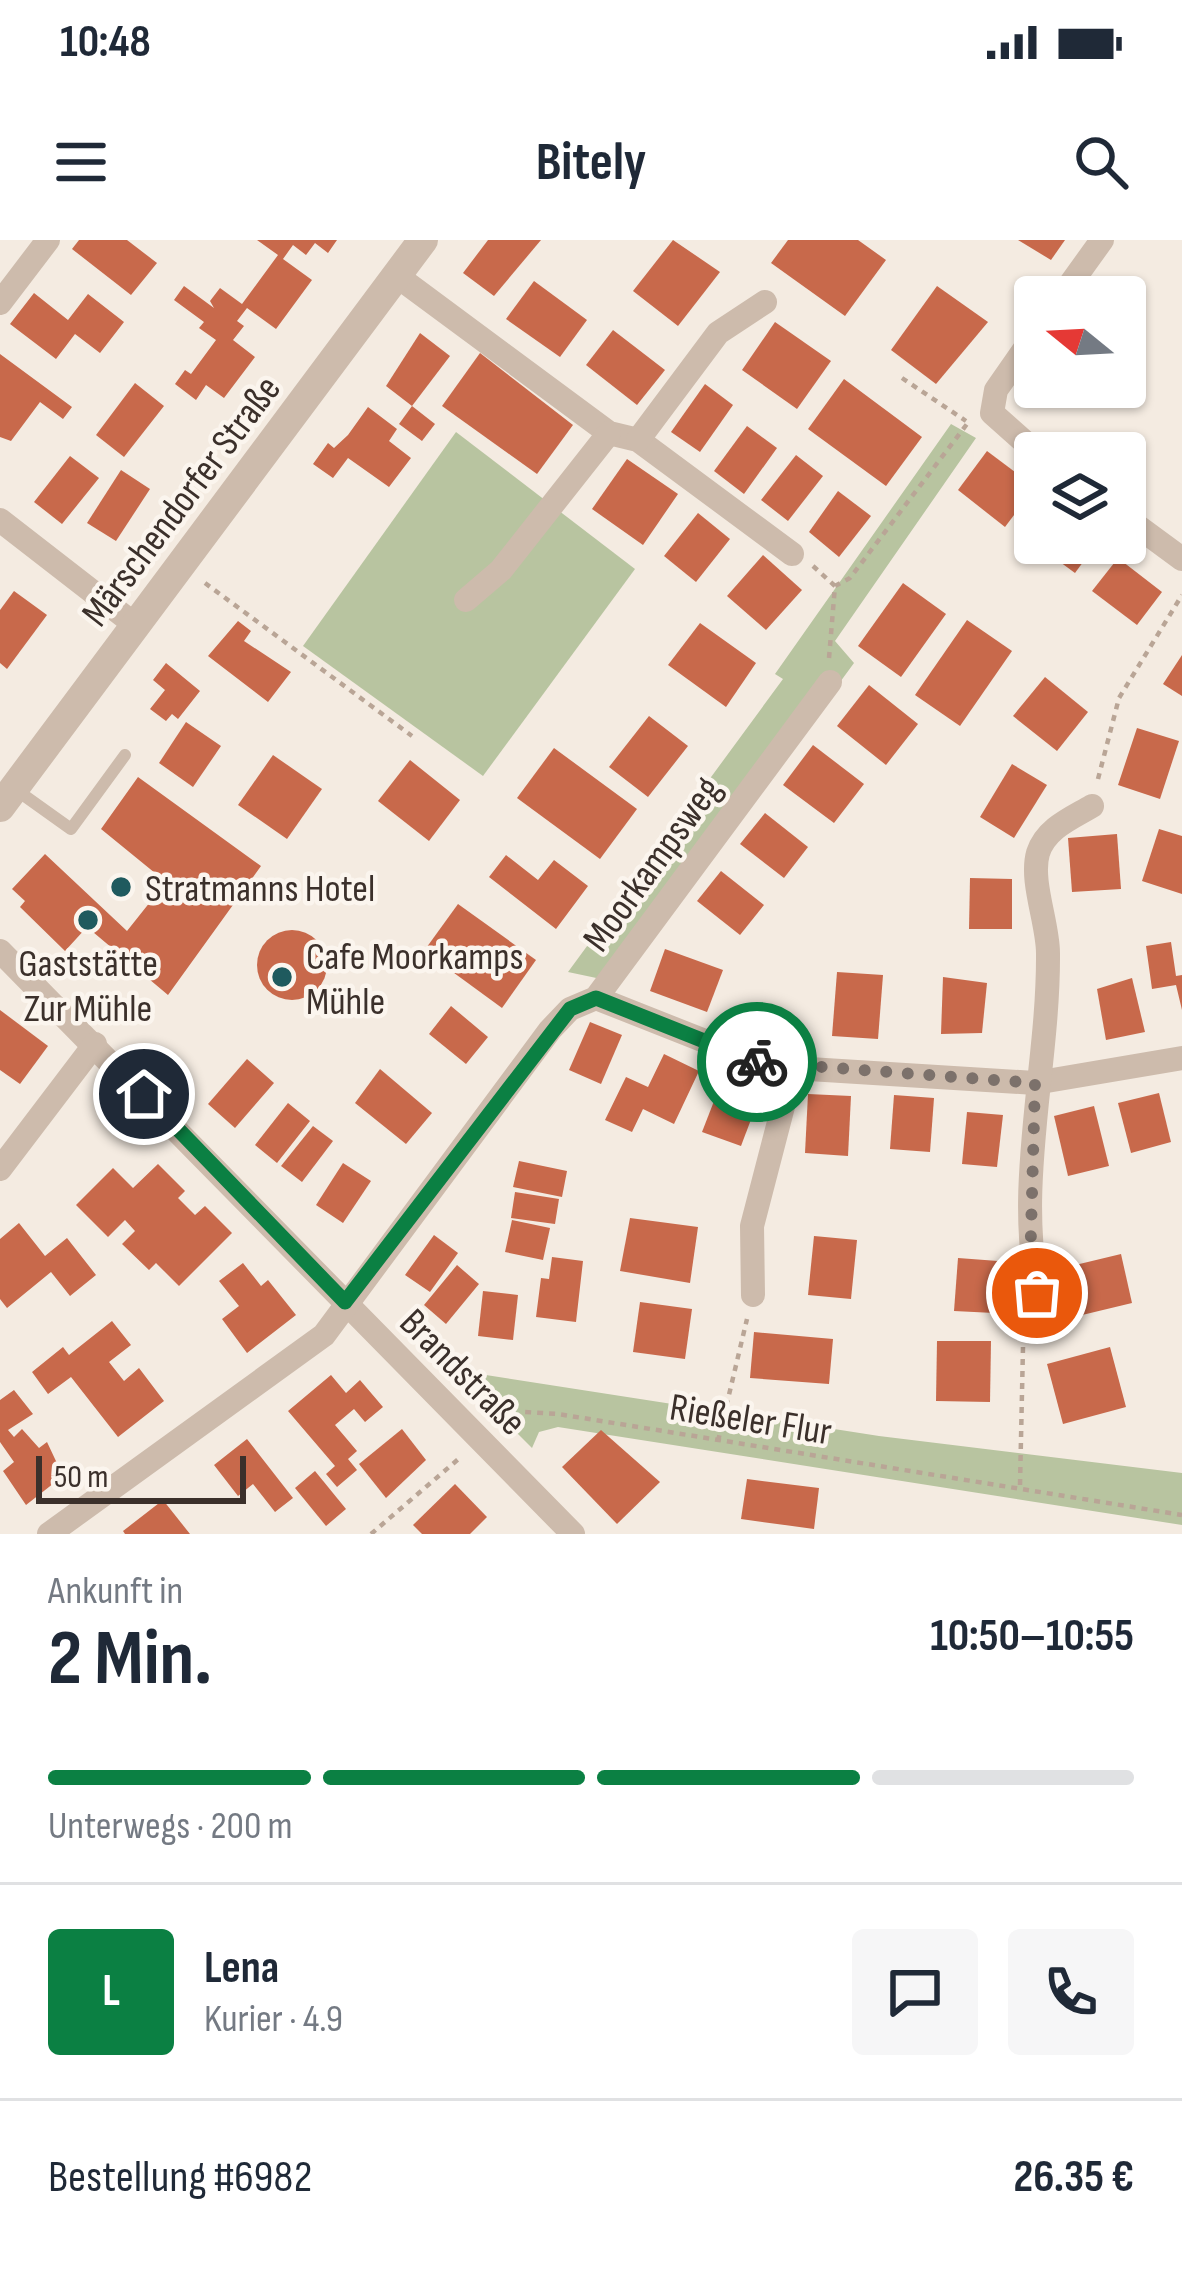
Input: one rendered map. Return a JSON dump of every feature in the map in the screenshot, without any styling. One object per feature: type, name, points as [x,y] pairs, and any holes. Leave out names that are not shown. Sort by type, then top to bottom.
[{"type":"street","points":[[0,303],[48,240]]},
{"type":"street","name":"Märschendorfer Straße","points":[[7,797],[423,240]]},
{"type":"street","points":[[1076,276],[1102,240]]},
{"type":"street","points":[[397,276],[609,433],[638,440],[792,554]]},
{"type":"street","points":[[638,440],[718,333],[765,302]]},
{"type":"street","points":[[1014,364],[996,390],[992,413],[1014,433]]},
{"type":"street","points":[[466,600],[501,570],[609,433]]},
{"type":"street","points":[[0,520],[134,624]]},
{"type":"street","points":[[1146,532],[1182,559]]},
{"type":"street","name":"Moorkampsweg","points":[[49,1534],[324,1335],[550,1030],[570,1009],[596,998],[830,682]]},
{"type":"street","points":[[1044,1317],[1030,1269],[1035,1083],[1044,1032],[1048,950],[1037,855],[1052,830],[1092,806]]},
{"type":"street","name":"Brandstraße","points":[[0,951],[572,1534]]},
{"type":"street","points":[[596,998],[758,1062],[793,1068],[1035,1083],[1182,1058]]},
{"type":"street","points":[[0,1169],[95,1044]]},
{"type":"street","points":[[753,1295],[752,1226],[793,1068]]},
{"type":"lane","points":[[7,797],[71,829],[125,755]]},
{"type":"path","points":[[902,378],[966,421]]},
{"type":"path","points":[[830,682],[836,586],[850,578],[966,421],[992,413]]},
{"type":"path","points":[[166,583],[186,598],[202,580],[412,736]]},
{"type":"path","points":[[1092,806],[1119,698],[1182,595]]},
{"type":"path","points":[[718,1441],[753,1295]]},
{"type":"path","points":[[1020,1486],[1023,1347],[1044,1317]]},
{"type":"path","name":"Rießeler Flur","points":[[370,1534],[482,1439],[525,1412],[1182,1515]]},
{"type":"green space","points":[[951,424],[976,438],[835,641],[854,663],[620,983],[568,972],[783,679],[775,674]]},
{"type":"green space","points":[[456,432],[635,569],[483,776],[303,646]]},
{"type":"green space","points":[[454,1370],[879,1436],[1182,1473],[1182,1525],[558,1427],[539,1432],[532,1448]]},
{"type":"building","points":[[79,240],[127,240],[157,263],[131,295],[72,249]]},
{"type":"building","points":[[257,240],[337,240],[328,253],[315,243],[306,255],[293,245],[283,259],[312,280],[276,329],[247,308],[237,321],[244,326],[233,340],[255,357],[224,398],[206,385],[196,400],[175,384],[185,370],[191,374],[216,340],[199,328],[204,322],[174,300],[184,286],[214,308],[210,301],[220,288],[242,304],[278,255]]},
{"type":"building","points":[[488,240],[541,240],[494,296],[463,273]]},
{"type":"building","points":[[673,240],[720,272],[678,326],[633,291]]},
{"type":"building","points":[[788,240],[858,240],[886,260],[845,316],[771,263]]},
{"type":"building","points":[[1018,240],[1065,240],[1051,260]]},
{"type":"building","points":[[534,281],[587,320],[560,357],[506,319]]},
{"type":"building","points":[[937,286],[988,322],[936,384],[891,350]]},
{"type":"building","points":[[34,293],[68,320],[88,294],[124,322],[100,353],[75,334],[56,359],[10,324]]},
{"type":"building","points":[[775,322],[831,361],[797,409],[742,370]]},
{"type":"building","points":[[613,330],[665,370],[637,405],[586,365]]},
{"type":"building","points":[[420,333],[450,356],[412,406],[386,386]]},
{"type":"building","points":[[480,353],[573,425],[537,474],[442,406]]},
{"type":"building","points":[[0,354],[72,407],[63,419],[40,402],[11,441],[0,437]]},
{"type":"building","points":[[844,379],[922,437],[886,486],[808,429]]},
{"type":"building","points":[[135,383],[164,406],[124,457],[96,435]]},
{"type":"building","points":[[705,384],[733,405],[700,452],[671,432]]},
{"type":"building","points":[[412,406],[435,424],[422,441],[399,424]]},
{"type":"building","points":[[368,407],[397,429],[389,441],[411,458],[389,487],[348,458],[333,478],[313,464],[328,443],[334,448],[348,435]]},
{"type":"building","points":[[747,426],[777,448],[744,494],[714,471]]},
{"type":"building","points":[[987,451],[1014,471],[1014,515],[1005,527],[958,490]]},
{"type":"building","points":[[796,455],[823,476],[788,521],[761,500]]},
{"type":"building","points":[[70,456],[99,478],[62,524],[34,502]]},
{"type":"building","points":[[627,459],[678,494],[643,545],[592,509]]},
{"type":"building","points":[[121,470],[150,489],[116,541],[87,523]]},
{"type":"building","points":[[838,491],[871,516],[839,557],[809,532]]},
{"type":"building","points":[[698,513],[730,539],[696,582],[664,556]]},
{"type":"building","points":[[763,555],[802,590],[766,630],[727,596]]},
{"type":"building","points":[[1113,564],[1126,564],[1162,592],[1137,625],[1092,591]]},
{"type":"building","points":[[903,583],[946,614],[901,677],[858,646]]},
{"type":"building","points":[[14,591],[47,615],[7,669],[0,663],[0,610]]},
{"type":"building","points":[[967,620],[1012,651],[960,726],[915,695]]},
{"type":"building","points":[[238,621],[251,631],[244,641],[291,672],[268,702],[208,656]]},
{"type":"building","points":[[700,623],[756,663],[726,707],[668,665]]},
{"type":"building","points":[[1182,655],[1182,696],[1163,684]]},
{"type":"building","points":[[166,663],[200,691],[178,719],[172,714],[166,721],[150,709],[165,690],[153,680]]},
{"type":"building","points":[[1045,677],[1088,712],[1057,751],[1013,716]]},
{"type":"building","points":[[869,685],[918,724],[886,765],[837,726]]},
{"type":"building","points":[[649,716],[688,746],[648,797],[609,767]]},
{"type":"building","points":[[186,722],[221,746],[193,787],[159,763]]},
{"type":"building","points":[[1137,728],[1179,741],[1160,799],[1118,785]]},
{"type":"building","points":[[813,745],[864,784],[834,823],[783,785]]},
{"type":"building","points":[[554,748],[637,809],[600,859],[517,798]]},
{"type":"building","points":[[273,755],[322,789],[287,839],[238,805]]},
{"type":"building","points":[[410,760],[460,800],[429,841],[378,801]]},
{"type":"building","points":[[1012,764],[1047,785],[1014,838],[980,817]]},
{"type":"building","points":[[138,777],[261,866],[168,995],[87,927],[65,951],[20,907],[25,901],[12,889],[45,854],[127,931],[166,882],[101,829]]},
{"type":"building","points":[[765,813],[808,847],[784,878],[740,844]]},
{"type":"building","points":[[1159,829],[1182,836],[1182,894],[1142,881]]},
{"type":"building","points":[[1117,834],[1121,889],[1072,892],[1068,838]]},
{"type":"building","points":[[506,855],[538,880],[554,860],[588,886],[556,929],[489,877]]},
{"type":"building","points":[[721,871],[764,905],[740,935],[697,901]]},
{"type":"building","points":[[970,878],[1012,879],[1012,929],[969,929]]},
{"type":"building","points":[[458,904],[536,960],[502,1008],[424,951]]},
{"type":"building","points":[[292,930],[317,940],[327,965],[317,990],[292,1000],[267,990],[257,965],[267,940]]},
{"type":"building","points":[[1171,942],[1176,976],[1182,975],[1182,1010],[1176,985],[1152,989],[1146,946]]},
{"type":"building","points":[[665,949],[723,970],[707,1012],[650,991]]},
{"type":"building","points":[[837,972],[883,975],[878,1039],[832,1036]]},
{"type":"building","points":[[943,977],[987,983],[982,1033],[941,1034]]},
{"type":"building","points":[[1132,978],[1145,1032],[1106,1040],[1097,989]]},
{"type":"building","points":[[451,1006],[488,1037],[466,1064],[429,1034]]},
{"type":"building","points":[[0,1010],[48,1046],[20,1084],[0,1070]]},
{"type":"building","points":[[590,1022],[622,1035],[601,1084],[569,1070]]},
{"type":"building","points":[[664,1054],[699,1071],[674,1124],[643,1109],[632,1132],[605,1120],[626,1077],[648,1087]]},
{"type":"building","points":[[247,1059],[274,1083],[235,1128],[208,1104]]},
{"type":"building","points":[[380,1069],[432,1113],[406,1144],[355,1103]]},
{"type":"building","points":[[723,1078],[761,1093],[741,1146],[702,1132]]},
{"type":"building","points":[[1159,1093],[1171,1142],[1131,1153],[1118,1103]]},
{"type":"building","points":[[808,1094],[851,1096],[848,1156],[805,1153]]},
{"type":"building","points":[[894,1095],[934,1098],[930,1152],[890,1149]]},
{"type":"building","points":[[288,1103],[310,1121],[277,1163],[255,1145]]},
{"type":"building","points":[[1094,1106],[1109,1166],[1068,1176],[1054,1116]]},
{"type":"building","points":[[967,1112],[1003,1115],[997,1167],[962,1164]]},
{"type":"building","points":[[313,1126],[333,1141],[302,1182],[281,1166]]},
{"type":"building","points":[[519,1161],[567,1171],[562,1197],[513,1187]]},
{"type":"building","points":[[343,1163],[371,1181],[343,1223],[316,1205]]},
{"type":"building","points":[[158,1164],[185,1191],[178,1198],[195,1215],[205,1206],[232,1233],[179,1286],[156,1263],[149,1270],[122,1244],[135,1231],[125,1220],[108,1237],[76,1205],[113,1168],[133,1188]]},
{"type":"building","points":[[515,1192],[559,1199],[555,1224],[511,1218]]},
{"type":"building","points":[[630,1218],[698,1227],[690,1283],[620,1271]]},
{"type":"building","points":[[512,1220],[550,1228],[543,1260],[505,1252]]},
{"type":"building","points":[[19,1223],[45,1256],[67,1238],[96,1275],[70,1296],[51,1272],[7,1308],[0,1299],[0,1239]]},
{"type":"building","points":[[434,1235],[458,1253],[430,1292],[405,1275]]},
{"type":"building","points":[[814,1236],[857,1240],[851,1299],[808,1295]]},
{"type":"building","points":[[1121,1254],[1132,1303],[1078,1316],[1067,1267]]},
{"type":"building","points":[[552,1257],[583,1261],[576,1322],[536,1317],[541,1278],[549,1279]]},
{"type":"building","points":[[958,1258],[998,1261],[994,1313],[954,1311]]},
{"type":"building","points":[[243,1263],[261,1286],[268,1280],[296,1315],[247,1353],[222,1319],[239,1306],[219,1281]]},
{"type":"building","points":[[457,1265],[479,1284],[446,1324],[424,1305]]},
{"type":"building","points":[[483,1291],[518,1295],[513,1340],[478,1336]]},
{"type":"building","points":[[640,1302],[692,1309],[685,1359],[633,1352]]},
{"type":"building","points":[[112,1321],[131,1345],[109,1362],[124,1381],[139,1368],[164,1401],[118,1437],[71,1377],[48,1394],[32,1372],[63,1347],[69,1355]]},
{"type":"building","points":[[754,1332],[833,1339],[829,1384],[750,1378]]},
{"type":"building","points":[[937,1341],[991,1341],[990,1402],[936,1401]]},
{"type":"building","points":[[1110,1347],[1126,1407],[1063,1424],[1047,1364]]},
{"type":"building","points":[[331,1375],[346,1393],[360,1380],[383,1407],[365,1422],[354,1409],[335,1425],[357,1451],[348,1459],[357,1470],[337,1487],[326,1474],[335,1466],[288,1411]]},
{"type":"building","points":[[14,1390],[33,1414],[8,1430],[14,1437],[22,1429],[39,1448],[47,1442],[63,1476],[26,1505],[3,1471],[14,1462],[0,1442],[0,1400]]},
{"type":"building","points":[[402,1429],[426,1460],[386,1498],[359,1464]]},
{"type":"building","points":[[601,1430],[660,1482],[617,1524],[562,1467]]},
{"type":"building","points":[[247,1439],[293,1498],[275,1512],[253,1484],[238,1496],[214,1465]]},
{"type":"building","points":[[315,1471],[346,1509],[326,1526],[295,1488]]},
{"type":"building","points":[[747,1479],[819,1488],[814,1529],[741,1519]]},
{"type":"building","points":[[455,1484],[487,1517],[470,1534],[422,1534],[413,1525]]},
{"type":"building","points":[[163,1500],[190,1534],[125,1534],[123,1531]]},
{"type":"way so far","points":[[757,1062],[1035,1083],[1030,1269],[1037,1293]]},
{"type":"place","name":"Stratmanns Hotel","points":[[121,887]]},
{"type":"place","name":"Gaststätte Zur Mühle","points":[[88,920]]},
{"type":"place","name":"Cafe Moorkamps Mühle","points":[[282,977]]},
{"type":"route","points":[[144,1094],[345,1302],[570,1009],[596,998],[757,1062]]}]
